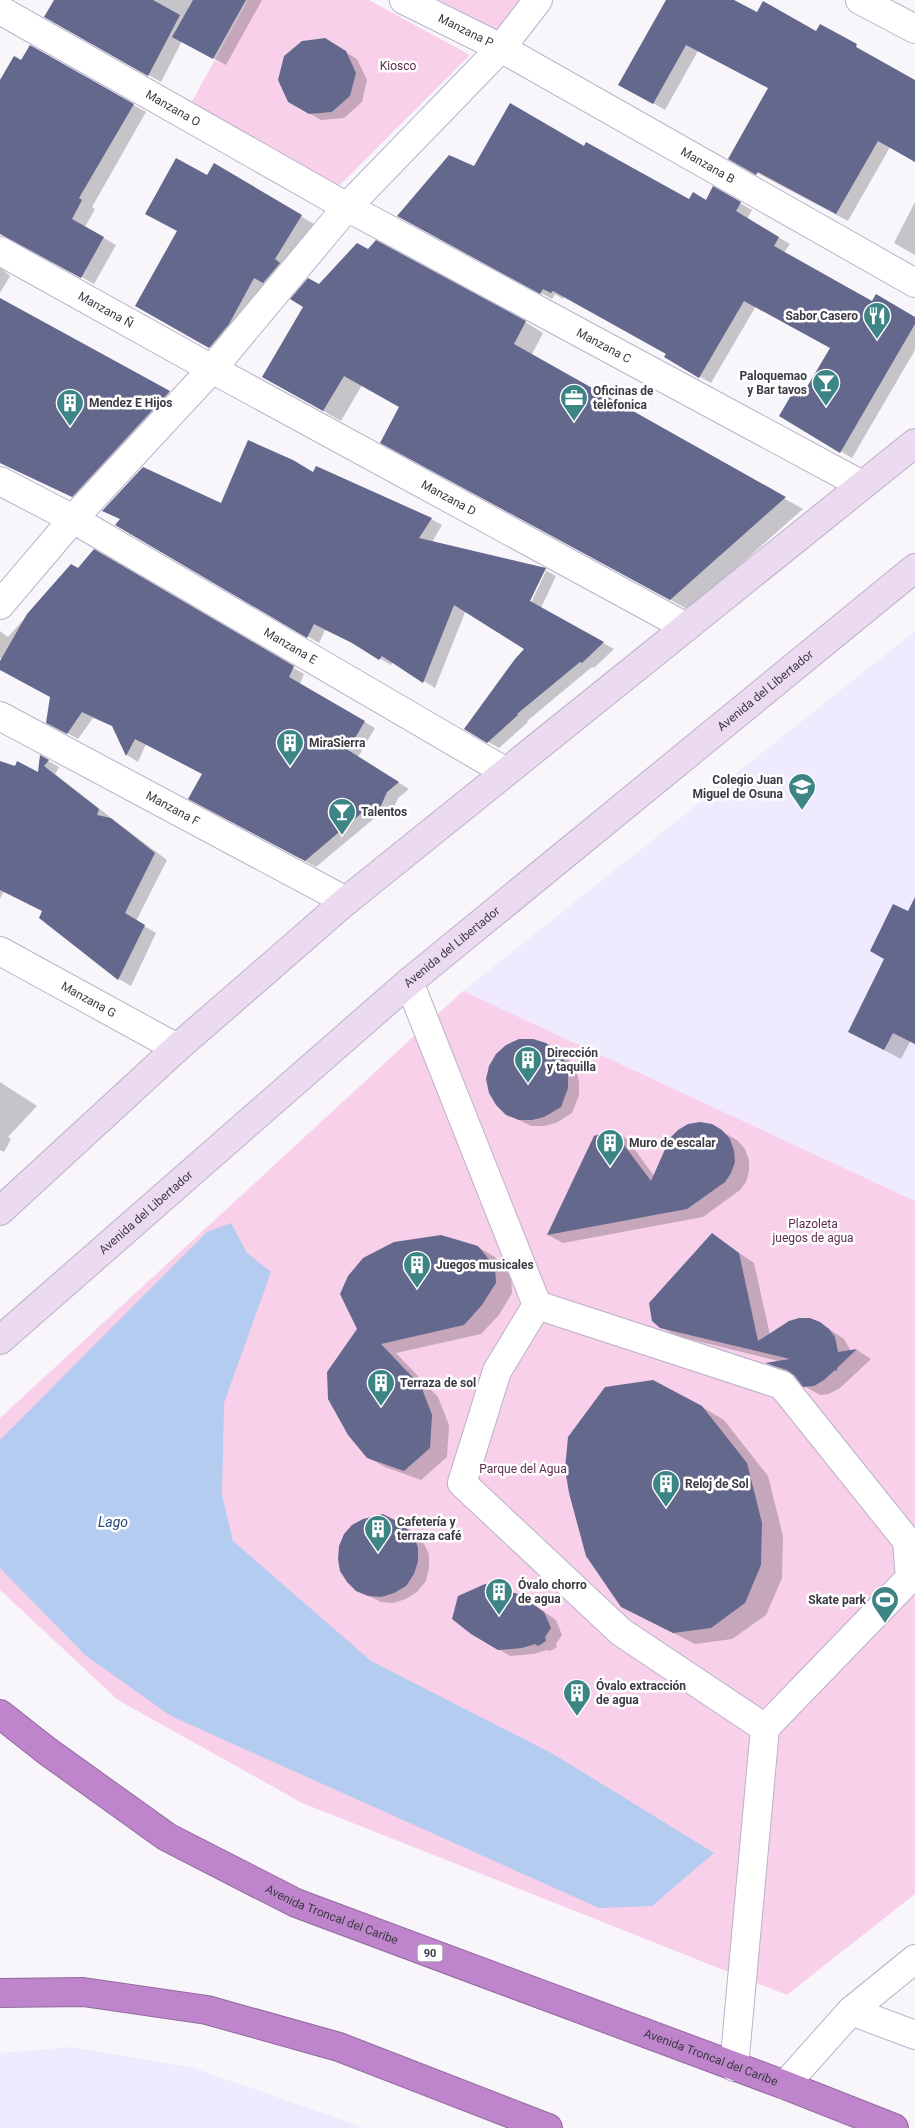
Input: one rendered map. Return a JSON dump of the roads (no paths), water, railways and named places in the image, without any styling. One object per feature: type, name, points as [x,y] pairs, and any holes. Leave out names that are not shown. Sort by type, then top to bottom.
[{"type":"highway","name":"Avenida Troncal del Caribe","points":[[0,1714],[46,1751],[167,1837],[296,1903],[785,2085],[894,2128]]},
{"type":"highway","points":[[0,1993],[83,1992],[207,2010],[339,2047],[548,2128]]},
{"type":"main road","points":[[5,1198],[346,901],[915,443]]},
{"type":"main road","name":"Avenida del Libertador","points":[[0,1340],[409,982],[915,568]]},
{"type":"street","name":"Manzana P","points":[[404,0],[501,48]]},
{"type":"street","points":[[0,605],[73,519],[212,368],[347,206],[501,48],[538,0]]},
{"type":"street","points":[[860,0],[915,29]]},
{"type":"street","name":"Manzana O","points":[[0,10],[347,206]]},
{"type":"street","name":"Manzana B","points":[[501,48],[915,283]]},
{"type":"street","name":"Manzana C","points":[[347,206],[862,485]]},
{"type":"street","name":"Manzana Ñ","points":[[0,251],[212,368]]},
{"type":"street","name":"Manzana D","points":[[212,368],[686,627]]},
{"type":"street","name":"Manzana E","points":[[0,480],[73,519],[506,772]]},
{"type":"street","name":"Manzana F","points":[[0,716],[346,901]]},
{"type":"street","name":"Manzana G","points":[[0,951],[177,1048]]},
{"type":"street","points":[[409,982],[537,1305]]},
{"type":"street","points":[[537,1305],[497,1371],[462,1483],[621,1632],[765,1728]]},
{"type":"street","points":[[537,1305],[782,1386],[907,1541],[910,1578],[765,1728],[734,2067]]},
{"type":"street","points":[[785,2085],[851,2011],[915,1959]]},
{"type":"street","points":[[851,2011],[915,2035]]},
{"type":"water","name":"Lago","points":[[231,1223],[247,1253],[271,1272],[224,1403],[222,1495],[233,1541],[371,1661],[555,1755],[714,1853],[652,1906],[599,1908],[171,1716],[85,1655],[0,1568],[0,1440],[207,1232]]},
{"type":"place","name":"Sabor Casero","points":[[877,340]]},
{"type":"place","name":"Paloquemao y Bar tavos","points":[[826,407]]},
{"type":"place","name":"Oficinas de telefonica","points":[[574,422]]},
{"type":"place","name":"Mendez E Hijos","points":[[70,427]]},
{"type":"place","name":"MiraSierra","points":[[290,767]]},
{"type":"place","name":"Colegio Juan Miguel de Osuna","points":[[802,811]]},
{"type":"place","name":"Talentos","points":[[342,836]]},
{"type":"place","name":"Dirección y taquilla","points":[[528,1084]]},
{"type":"place","name":"Muro de escalar","points":[[610,1167]]},
{"type":"place","name":"Juegos musicales","points":[[417,1289]]},
{"type":"place","name":"Terraza de sol","points":[[381,1407]]},
{"type":"place","name":"Reloj de Sol","points":[[666,1508]]},
{"type":"place","name":"Cafetería y terraza café","points":[[378,1553]]},
{"type":"place","name":"Óvalo chorro de agua","points":[[499,1616]]},
{"type":"place","name":"Skate park","points":[[885,1624]]},
{"type":"place","name":"Óvalo extracción de agua","points":[[577,1717]]},
{"type":"park label","name":"Kiosco","points":[[398,66]]},
{"type":"park label","name":"Plazoleta juegos de agua","points":[[813,1231]]},
{"type":"park label","name":"Parque del Agua","points":[[523,1469]]}]
